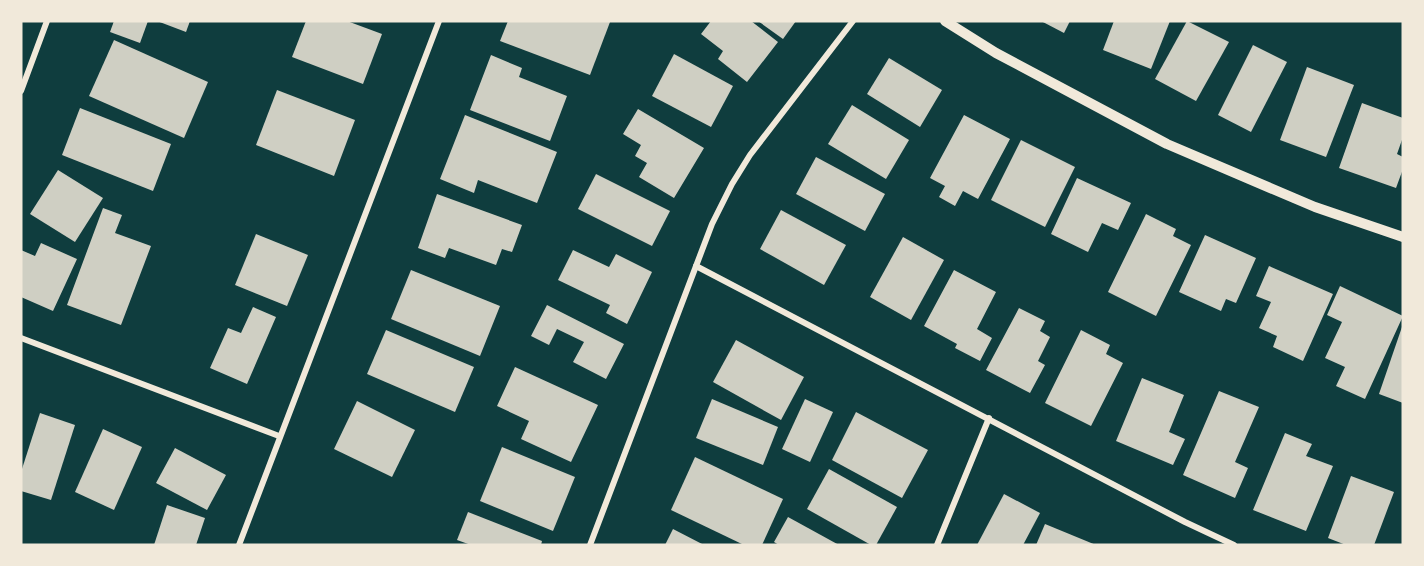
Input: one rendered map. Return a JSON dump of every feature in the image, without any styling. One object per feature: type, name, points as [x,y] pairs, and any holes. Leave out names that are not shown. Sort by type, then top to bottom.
[{"type":"street","points":[[21,91],[47,21]]},
{"type":"street","points":[[238,545],[439,21]]},
{"type":"street","points":[[590,545],[712,224],[732,184],[750,155],[853,21]]},
{"type":"street","points":[[945,21],[996,53],[1167,144],[1315,207],[1403,237]]},
{"type":"street","points":[[696,266],[1185,522],[1234,545]]},
{"type":"street","points":[[21,338],[279,436]]},
{"type":"street","points":[[937,545],[989,418]]},
{"type":"building","points":[[114,21],[148,21],[140,43],[110,32]]},
{"type":"building","points":[[157,21],[190,21],[186,32]]},
{"type":"building","points":[[306,21],[347,21],[382,34],[363,84],[292,57]]},
{"type":"building","points":[[508,21],[610,22],[590,75],[500,41]]},
{"type":"building","points":[[711,21],[751,21],[778,42],[747,82],[718,59],[723,51],[701,34]]},
{"type":"building","points":[[758,21],[796,21],[783,39]]},
{"type":"building","points":[[1041,21],[1070,21],[1064,33]]},
{"type":"building","points":[[1114,21],[1170,21],[1151,69],[1103,50]]},
{"type":"building","points":[[1187,21],[1229,42],[1196,101],[1155,79]]},
{"type":"building","points":[[114,40],[208,82],[184,138],[89,96]]},
{"type":"building","points":[[1253,45],[1287,62],[1251,132],[1218,115]]},
{"type":"building","points":[[674,54],[733,86],[711,127],[652,96]]},
{"type":"building","points":[[491,55],[522,68],[519,77],[567,96],[550,141],[470,110]]},
{"type":"building","points":[[889,58],[942,90],[920,127],[867,94]]},
{"type":"building","points":[[1307,67],[1354,85],[1326,157],[1280,140]]},
{"type":"building","points":[[277,90],[355,120],[334,176],[256,145]]},
{"type":"building","points":[[1362,103],[1403,118],[1403,137],[1397,154],[1403,157],[1403,169],[1396,188],[1339,168]]},
{"type":"building","points":[[852,105],[909,140],[886,179],[828,144]]},
{"type":"building","points":[[80,108],[171,144],[153,191],[62,155]]},
{"type":"building","points":[[638,109],[704,148],[674,198],[639,177],[647,163],[635,156],[641,145],[623,134]]},
{"type":"building","points":[[465,115],[557,152],[537,203],[478,180],[474,193],[440,179]]},
{"type":"building","points":[[964,115],[1010,139],[978,199],[963,191],[955,206],[939,197],[945,186],[930,178]]},
{"type":"building","points":[[1021,140],[1075,167],[1045,227],[991,200]]},
{"type":"building","points":[[816,157],[885,194],[865,231],[796,194]]},
{"type":"building","points":[[58,170],[103,198],[75,242],[30,214]]},
{"type":"building","points":[[596,174],[670,211],[652,246],[578,209]]},
{"type":"building","points":[[1077,178],[1131,203],[1118,230],[1102,223],[1088,252],[1051,234]]},
{"type":"building","points":[[437,194],[522,225],[512,252],[502,249],[496,265],[449,248],[445,258],[418,248]]},
{"type":"building","points":[[103,208],[122,215],[115,233],[151,246],[121,325],[67,305]]},
{"type":"building","points":[[781,210],[846,245],[824,285],[760,249]]},
{"type":"building","points":[[1146,214],[1176,229],[1173,236],[1191,245],[1156,316],[1108,292]]},
{"type":"building","points":[[256,234],[308,255],[287,306],[235,285]]},
{"type":"building","points":[[1205,235],[1256,258],[1236,303],[1226,299],[1221,311],[1179,292]]},
{"type":"building","points":[[903,237],[944,260],[911,320],[870,297]]},
{"type":"building","points":[[41,243],[77,259],[53,311],[21,297],[21,250],[35,256]]},
{"type":"building","points":[[573,250],[609,267],[616,254],[652,272],[627,324],[606,313],[610,305],[558,280]]},
{"type":"building","points":[[1269,266],[1333,294],[1303,361],[1273,347],[1277,336],[1259,328],[1271,302],[1256,296]]},
{"type":"building","points":[[411,270],[500,306],[480,356],[391,319]]},
{"type":"building","points":[[954,270],[996,292],[977,329],[992,338],[980,361],[955,348],[957,344],[924,326]]},
{"type":"building","points":[[1340,286],[1403,316],[1365,399],[1336,386],[1345,367],[1325,358],[1342,322],[1327,315]]},
{"type":"building","points":[[547,305],[624,344],[606,379],[573,362],[584,342],[557,329],[549,345],[531,336]]},
{"type":"building","points":[[253,307],[276,317],[247,384],[210,368],[228,328],[241,333]]},
{"type":"building","points":[[1019,308],[1045,321],[1040,331],[1050,337],[1038,361],[1045,365],[1030,393],[986,370]]},
{"type":"building","points":[[1403,324],[1403,403],[1379,394]]},
{"type":"building","points":[[386,330],[474,367],[455,412],[367,374]]},
{"type":"building","points":[[1081,330],[1110,345],[1106,354],[1123,363],[1091,426],[1045,403]]},
{"type":"building","points":[[736,340],[804,377],[781,420],[713,382]]},
{"type":"building","points":[[515,367],[598,405],[571,462],[521,439],[529,421],[497,406]]},
{"type":"building","points":[[1142,378],[1184,395],[1169,432],[1185,439],[1173,465],[1116,441]]},
{"type":"building","points":[[1219,391],[1259,407],[1235,462],[1248,468],[1235,498],[1183,475]]},
{"type":"building","points":[[712,399],[778,427],[763,465],[696,438]]},
{"type":"building","points":[[805,399],[833,412],[810,462],[782,449]]},
{"type":"building","points":[[357,401],[415,430],[392,477],[334,449]]},
{"type":"building","points":[[856,412],[928,450],[902,498],[832,460]]},
{"type":"building","points":[[40,413],[75,425],[51,500],[21,491],[21,472]]},
{"type":"building","points":[[103,429],[142,447],[114,510],[75,492]]},
{"type":"building","points":[[1285,433],[1312,444],[1306,456],[1333,466],[1306,531],[1253,510]]},
{"type":"building","points":[[502,447],[575,477],[553,531],[480,501]]},
{"type":"building","points":[[175,448],[226,475],[207,510],[156,483]]},
{"type":"building","points":[[695,457],[783,499],[762,545],[744,545],[671,510]]},
{"type":"building","points":[[829,469],[897,507],[876,545],[871,545],[807,509]]},
{"type":"building","points":[[1351,476],[1394,492],[1374,545],[1346,545],[1328,538]]},
{"type":"building","points":[[1004,494],[1040,513],[1023,545],[977,545]]},
{"type":"building","points":[[167,505],[205,518],[196,545],[154,545]]},
{"type":"building","points":[[468,512],[542,541],[541,545],[471,545],[457,540]]},
{"type":"building","points":[[788,517],[839,545],[779,545],[774,542]]},
{"type":"building","points":[[1045,524],[1096,545],[1036,545]]},
{"type":"building","points":[[673,529],[704,545],[665,545]]}]
